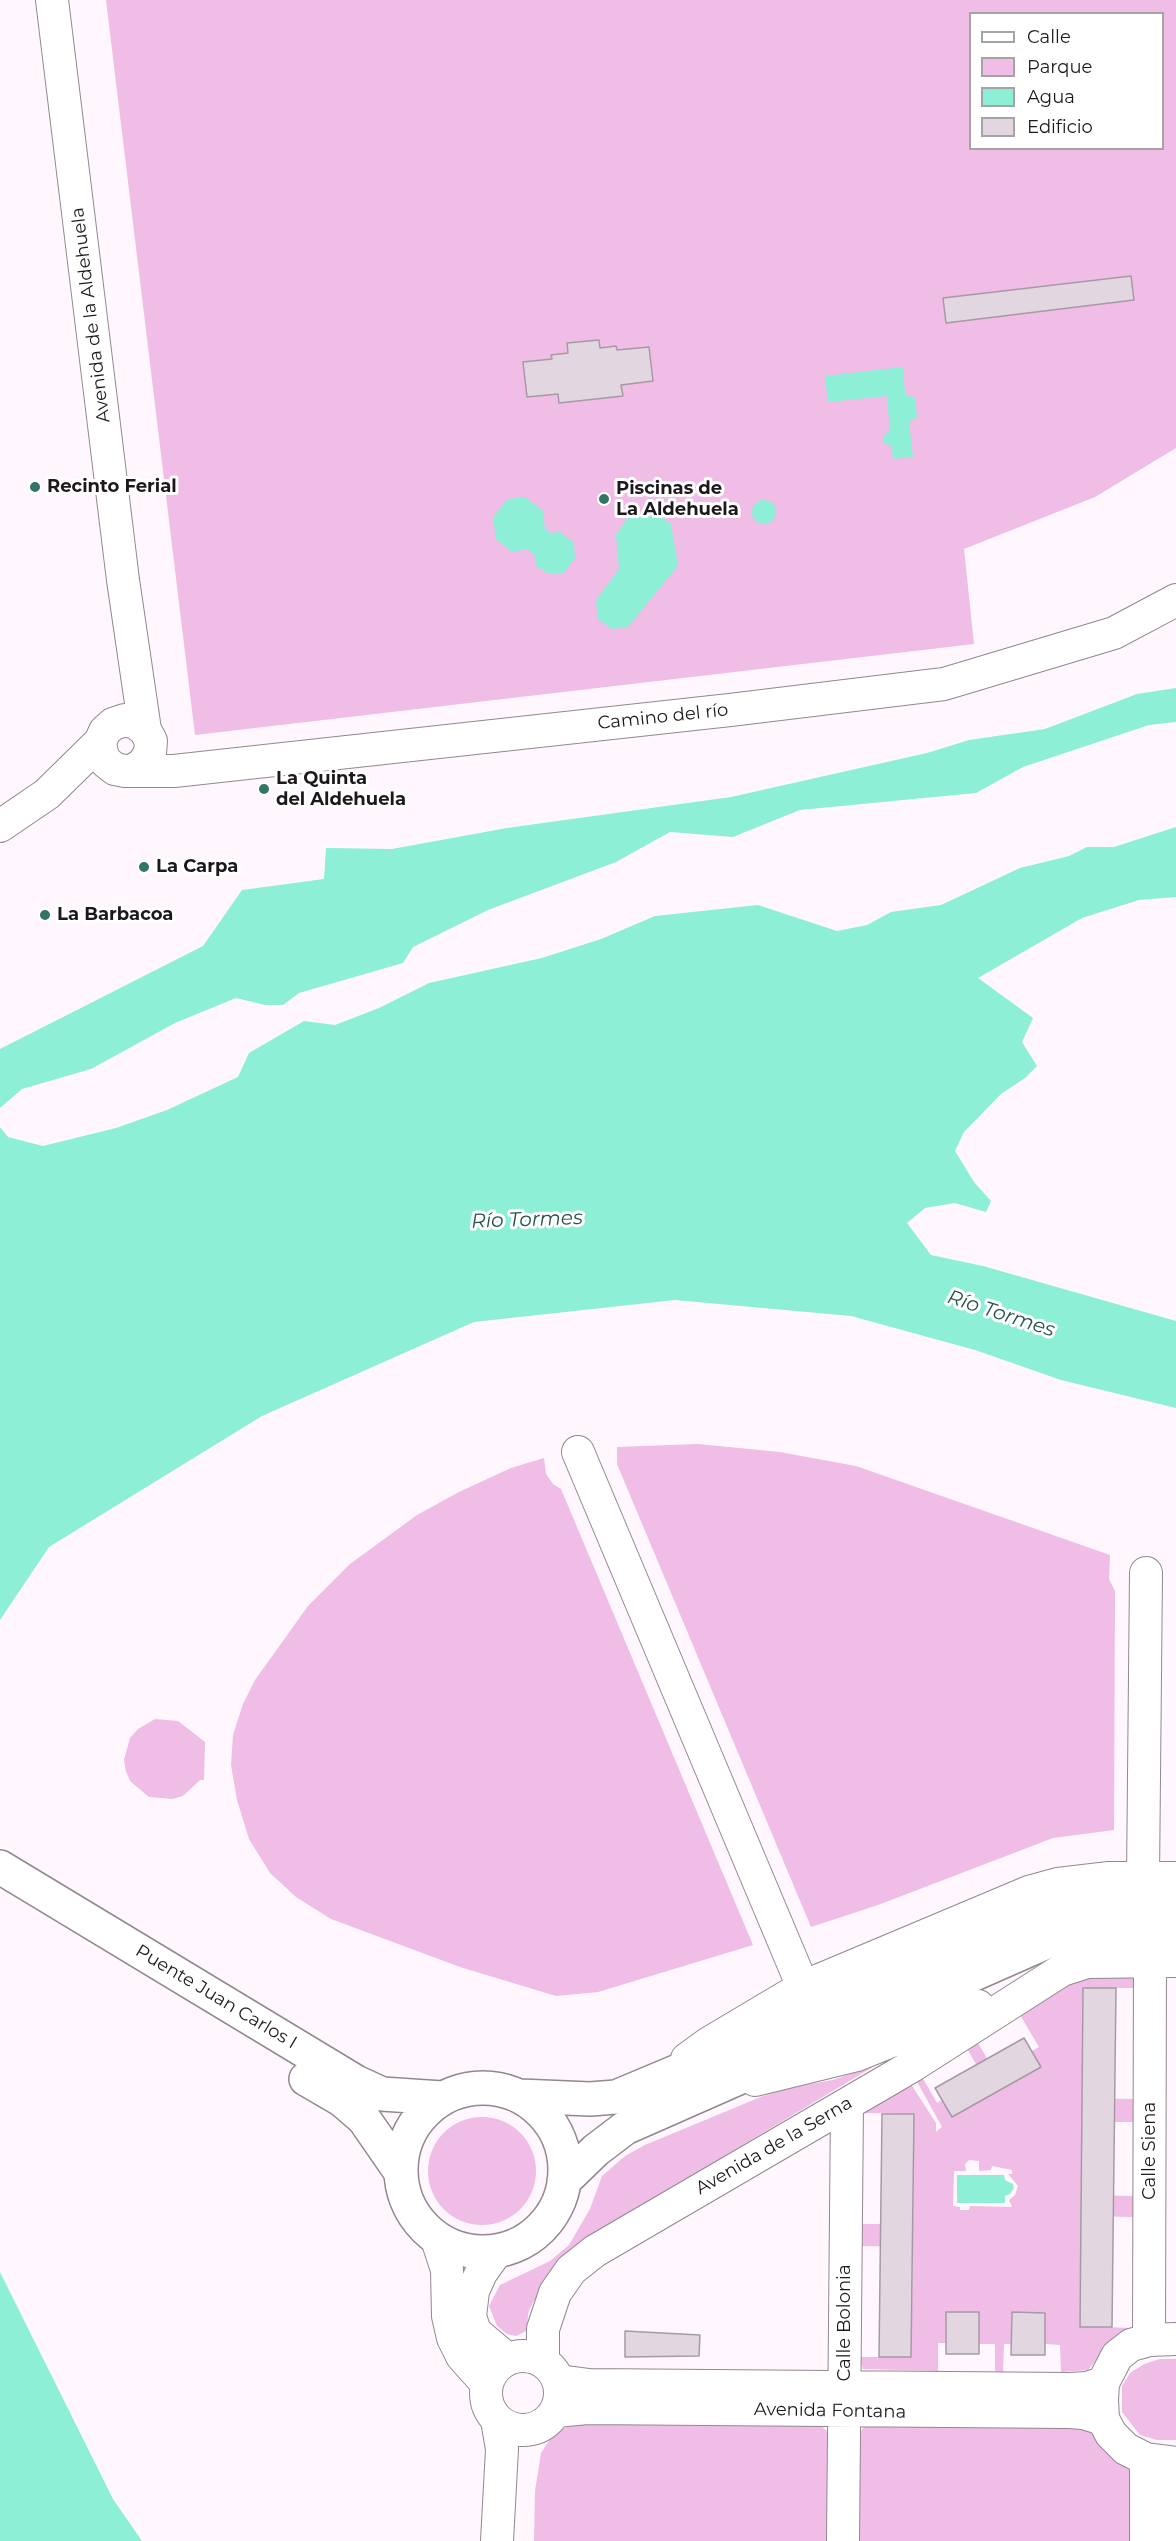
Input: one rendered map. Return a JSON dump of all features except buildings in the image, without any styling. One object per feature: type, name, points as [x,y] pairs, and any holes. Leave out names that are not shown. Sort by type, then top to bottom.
[{"type":"main road","name":"Puente Juan Carlos I","points":[[0,1868],[121,1953],[342,2100],[364,2119],[400,2171]]},
{"type":"main road","name":"Puente Juan Carlos I","points":[[0,1892],[121,1953],[356,2082],[382,2094],[442,2098]]},
{"type":"main road","points":[[520,2096],[537,2107],[550,2122],[560,2140],[565,2160],[564,2181],[557,2206],[542,2227],[521,2243],[496,2252],[465,2251],[437,2239],[417,2221],[405,2198],[400,2171],[405,2142],[419,2117],[442,2098],[467,2088],[494,2088],[520,2096],[590,2099],[616,2097],[660,2081],[1040,1919],[1084,1909],[1176,1908]]},
{"type":"main road","name":"Avenida de la Serna","points":[[564,2181],[596,2150],[625,2128],[1049,1941],[1094,1932],[1169,1954]]},
{"type":"street","name":"Avenida de la Aldehuela","points":[[52,0],[130,630],[146,730],[151,741],[150,753],[143,764],[116,751]]},
{"type":"street","name":"Camino del río","points":[[116,751],[182,770],[944,684],[1114,633],[1176,600]]},
{"type":"street","name":"Avenida de la Aldehuela","points":[[116,751],[130,630]]},
{"type":"street","name":"Avenida de la Aldehuela","points":[[0,826],[116,751]]},
{"type":"street","points":[[578,1452],[803,1987]]},
{"type":"street","points":[[1143,1878],[1146,1574]]},
{"type":"street","points":[[660,2081],[709,2043],[803,1987],[1029,1892],[1092,1879],[1176,1878]]},
{"type":"street","name":"Avenida de la Serna","points":[[702,2093],[857,2055],[1062,1970],[1088,1962],[1169,1954]]},
{"type":"street","name":"Calle Siena","points":[[1165,2339],[1169,1954]]},
{"type":"street","name":"Avenida de la Serna","points":[[517,2541],[519,2468],[548,2396],[543,2329],[555,2293],[571,2270],[595,2251],[847,2104],[1062,1970]]},
{"type":"street","name":"Calle Bolonia","points":[[843,2541],[847,2104]]},
{"type":"street","points":[[437,2239],[447,2270],[448,2316],[453,2338],[462,2356],[487,2384]]},
{"type":"street","points":[[496,2252],[481,2273],[473,2291],[470,2316],[475,2332],[507,2359]]},
{"type":"street","points":[[1164,2461],[1126,2449],[1112,2434],[1103,2419],[1103,2383],[1118,2356],[1131,2345],[1165,2339]]},
{"type":"street","points":[[532,2356],[548,2396],[507,2428],[489,2410],[486,2397],[487,2384],[498,2365],[507,2359],[532,2356]]},
{"type":"street","name":"Avenida Fontana","points":[[548,2396],[601,2408],[1069,2389],[1087,2388],[1103,2383]]},
{"type":"street","name":"Avenida Fontana","points":[[844,2399],[1083,2413],[1103,2419]]},
{"type":"street","points":[[497,2420],[502,2450],[497,2541]]},
{"type":"street","points":[[1146,2541],[1164,2461]]},
{"type":"street","points":[[1164,2461],[1169,2541]]},
{"type":"green space","points":[[106,0],[1176,0],[1176,448],[1095,497],[964,549],[974,644],[195,735]]},
{"type":"green space","points":[[698,1444],[780,1452],[856,1466],[1110,1555],[1109,1579],[1115,1591],[1114,1830],[1053,1838],[878,1905],[811,1927],[617,1464],[617,1447]]},
{"type":"green space","points":[[544,1458],[546,1474],[553,1484],[561,1489],[753,1945],[598,1992],[556,1996],[460,1967],[331,1919],[296,1897],[270,1873],[249,1839],[237,1800],[231,1765],[233,1735],[243,1704],[255,1680],[308,1606],[350,1564],[417,1515],[459,1492],[511,1468]]},
{"type":"green space","points":[[155,1719],[178,1721],[205,1742],[204,1780],[200,1780],[183,1796],[172,1799],[149,1797],[131,1782],[126,1772],[124,1760],[130,1738],[138,1729]]},
{"type":"green space","points":[[1084,1976],[1131,1976],[1134,1979],[1136,1988],[1083,1988],[1082,2098],[1134,2099],[1134,2122],[1082,2122],[1082,2195],[1134,2196],[1134,2217],[1082,2216],[1080,2326],[1131,2328],[1103,2352],[1088,2370],[1061,2372],[1060,2345],[1044,2344],[1045,2313],[1012,2312],[1011,2344],[1004,2344],[1003,2372],[995,2371],[995,2344],[979,2344],[979,2312],[946,2312],[946,2343],[938,2343],[938,2371],[863,2369],[859,2357],[911,2357],[913,2247],[860,2246],[859,2224],[913,2224],[914,2114],[862,2113],[909,2081],[936,2123],[936,2132],[942,2127],[915,2078],[921,2075],[937,2103],[942,2100],[952,2117],[984,2099],[984,2078],[966,2047],[977,2041],[992,2067],[1009,2085],[1041,2067],[1032,2051],[1039,2047],[1020,2015]],"holes":[[[969,2160],[979,2161],[979,2171],[991,2170],[992,2166],[1012,2170],[1012,2174],[1008,2174],[1018,2186],[1015,2195],[1009,2200],[1012,2207],[970,2206],[969,2210],[960,2210],[960,2207],[953,2206],[954,2171],[966,2171],[965,2164]]]},
{"type":"green space","points":[[876,2065],[591,2236],[562,2259],[548,2275],[529,2310],[526,2331],[516,2336],[507,2334],[497,2326],[489,2306],[500,2285],[550,2261],[569,2245],[590,2209],[602,2176],[625,2156],[645,2145],[763,2096],[793,2087],[833,2080]]},
{"type":"green space","points":[[482,2117],[503,2121],[520,2133],[532,2150],[536,2171],[532,2192],[520,2209],[503,2221],[482,2225],[461,2221],[444,2209],[432,2192],[428,2171],[432,2150],[444,2133],[461,2121]]},
{"type":"green space","points":[[1160,2359],[1176,2359],[1176,2440],[1157,2440],[1140,2435],[1122,2412],[1122,2386],[1130,2373],[1144,2364]]},
{"type":"green space","points":[[573,2423],[821,2425],[830,2435],[829,2541],[534,2541],[535,2491],[541,2453],[553,2435]]},
{"type":"green space","points":[[867,2424],[1089,2428],[1131,2471],[1133,2541],[857,2541],[859,2433]]},
{"type":"water","points":[[903,367],[905,394],[915,398],[917,417],[909,422],[913,457],[893,459],[892,446],[884,443],[884,436],[890,431],[887,396],[828,402],[825,376]]},
{"type":"water","points":[[525,497],[543,511],[545,529],[551,533],[560,532],[574,543],[575,558],[564,573],[549,574],[536,566],[534,554],[527,549],[512,552],[496,539],[493,517],[508,499]]},
{"type":"water","points":[[764,500],[772,504],[776,512],[772,520],[764,524],[756,520],[752,512],[756,504]]},
{"type":"water","points":[[655,513],[671,524],[678,566],[628,627],[612,629],[598,619],[596,600],[619,569],[616,535],[629,516]]},
{"type":"water","points":[[1176,688],[1176,722],[1149,725],[1023,767],[976,793],[800,810],[733,837],[670,832],[616,862],[488,910],[413,947],[403,963],[299,993],[283,1005],[265,1005],[236,998],[175,1023],[91,1069],[22,1089],[0,1108],[0,1049],[203,946],[242,890],[324,879],[326,848],[392,849],[507,828],[731,797],[927,753],[969,740],[1045,729],[1137,694]]},
{"type":"water","name":"Río Tormes","points":[[1176,827],[1176,897],[1139,900],[1082,918],[978,978],[1033,1018],[1022,1042],[1037,1066],[1025,1078],[1001,1094],[964,1132],[955,1151],[974,1182],[991,1201],[986,1212],[955,1203],[925,1208],[907,1223],[931,1255],[983,1266],[1176,1321],[1176,1408],[1061,1380],[975,1350],[851,1316],[675,1300],[474,1322],[262,1416],[49,1547],[0,1620],[0,1127],[8,1137],[43,1146],[116,1128],[167,1110],[238,1077],[249,1053],[304,1021],[335,1025],[379,1008],[429,983],[542,958],[601,939],[655,916],[758,905],[837,931],[867,925],[891,912],[941,905],[1020,868],[1069,856],[1087,847],[1114,847]]},
{"type":"water","points":[[957,2175],[1004,2175],[1005,2180],[1013,2184],[1014,2188],[1010,2194],[1005,2196],[1005,2203],[957,2203]]},
{"type":"water","points":[[0,2272],[113,2499],[142,2541],[0,2541]]},
{"type":"place","name":"Recinto Ferial","points":[[35,487]]},
{"type":"place","name":"Piscinas de La Aldehuela","points":[[604,499]]},
{"type":"place","name":"La Quinta del Aldehuela","points":[[264,789]]},
{"type":"place","name":"La Carpa","points":[[144,867]]},
{"type":"place","name":"La Barbacoa","points":[[45,915]]}]
